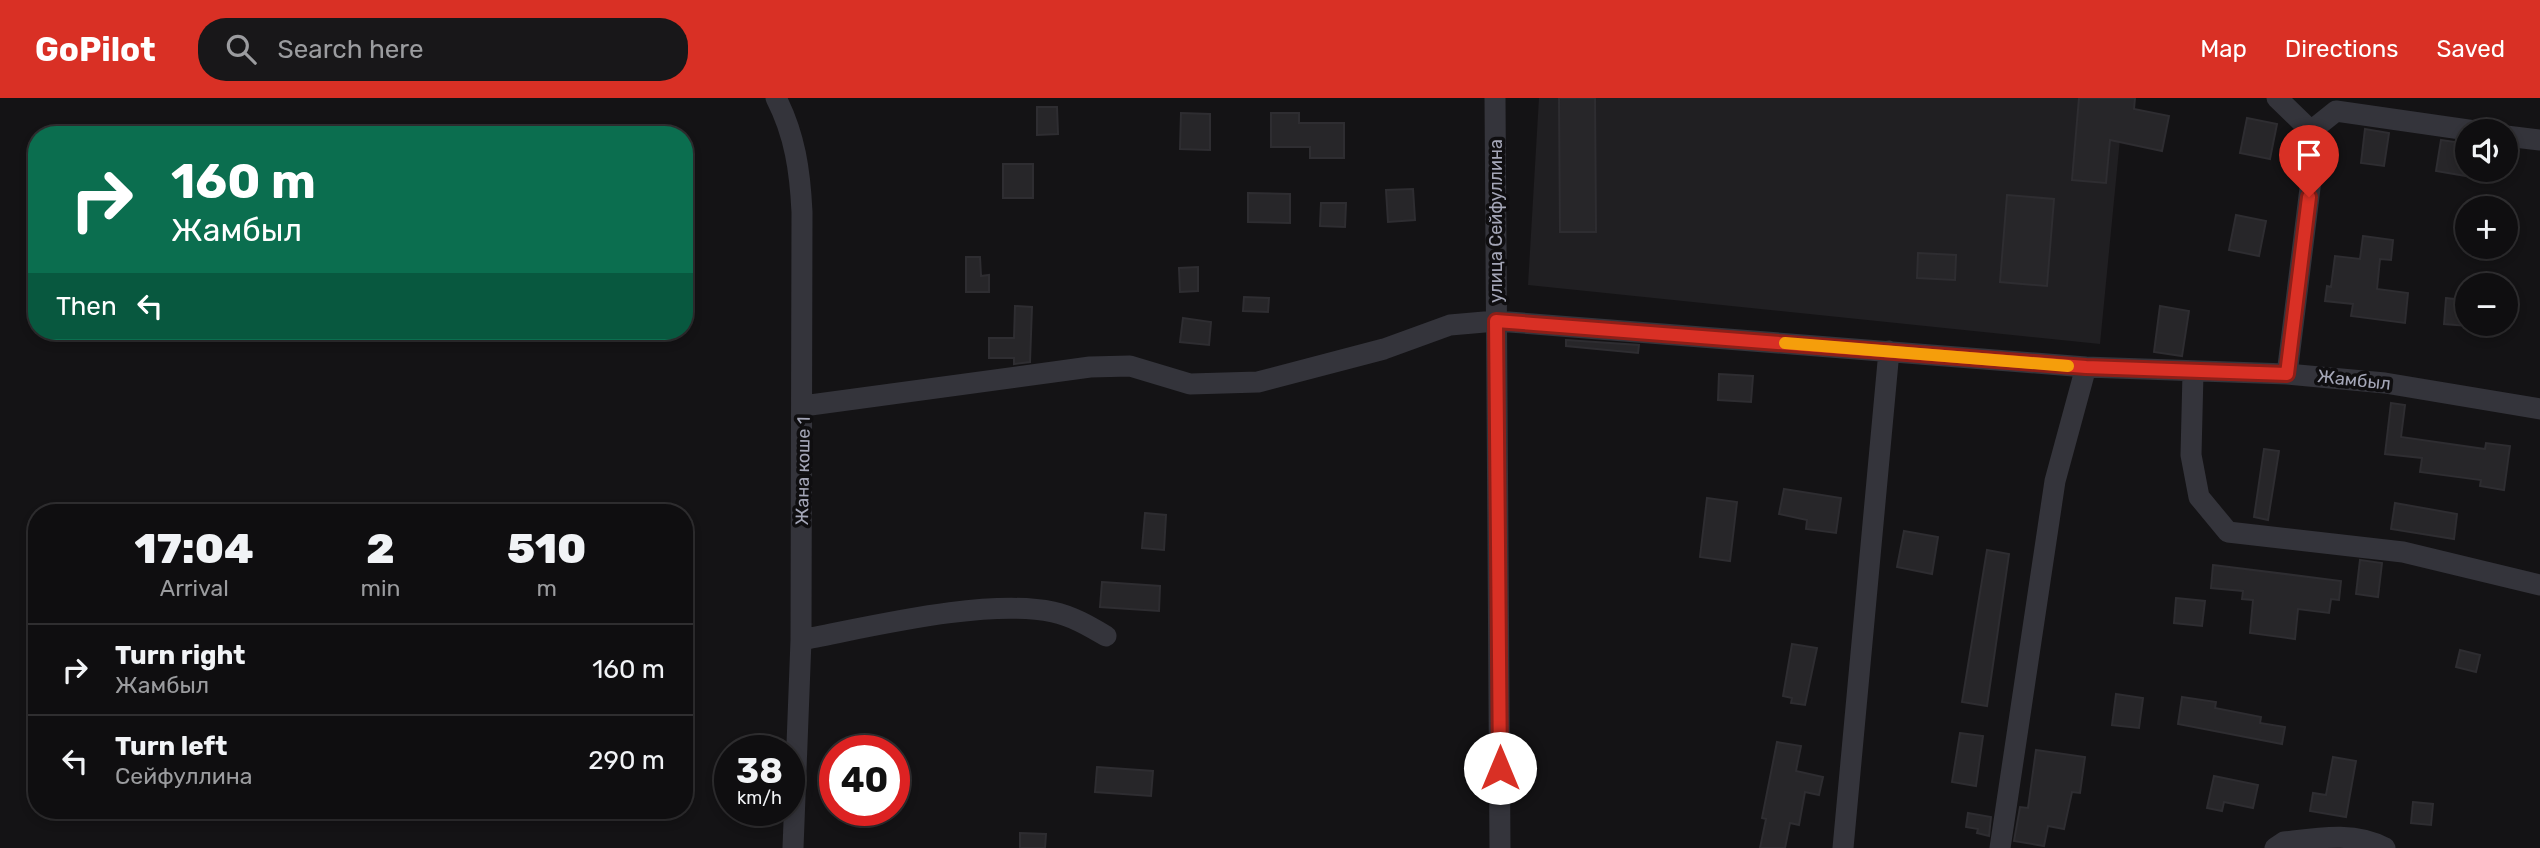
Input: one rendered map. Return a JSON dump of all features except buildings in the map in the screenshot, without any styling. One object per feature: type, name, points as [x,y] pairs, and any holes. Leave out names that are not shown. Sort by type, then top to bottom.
[{"type":"street","name":"Жана коше 1","points":[[776,98],[789,122],[799,165],[803,406],[801,640],[793,848]]},
{"type":"street","name":"улица Сейфуллина","points":[[1495,98],[1500,848]]},
{"type":"street","points":[[2277,98],[2311,131],[2312,172],[2287,374]]},
{"type":"street","points":[[2311,131],[2336,111],[2455,128]]},
{"type":"street","points":[[2518,137],[2540,140]]},
{"type":"street","name":"Жамбыл","points":[[803,406],[1090,367],[1130,366],[1190,384],[1258,382],[1384,349],[1450,324],[1496,321],[2086,367],[2193,373],[2287,374],[2385,383],[2540,409]]},
{"type":"street","points":[[1843,848],[1889,351]]},
{"type":"street","points":[[2000,848],[2055,481],[2086,367]]},
{"type":"street","points":[[2193,373],[2191,455],[2199,497],[2228,532],[2403,552],[2540,586]]},
{"type":"street","points":[[801,640],[999,608],[1050,611],[1072,617],[1106,636]]},
{"type":"street","points":[[2275,848],[2284,842],[2354,838],[2372,841],[2385,848]]},
{"type":"shaded area","points":[[1539,98],[2124,98],[2100,344],[1528,285]]},
{"type":"slow traffic","points":[[1785,343],[2068,366]]},
{"type":"route","points":[[1500,768],[1496,321],[2086,367],[2193,373],[2287,374],[2309,197]]}]
